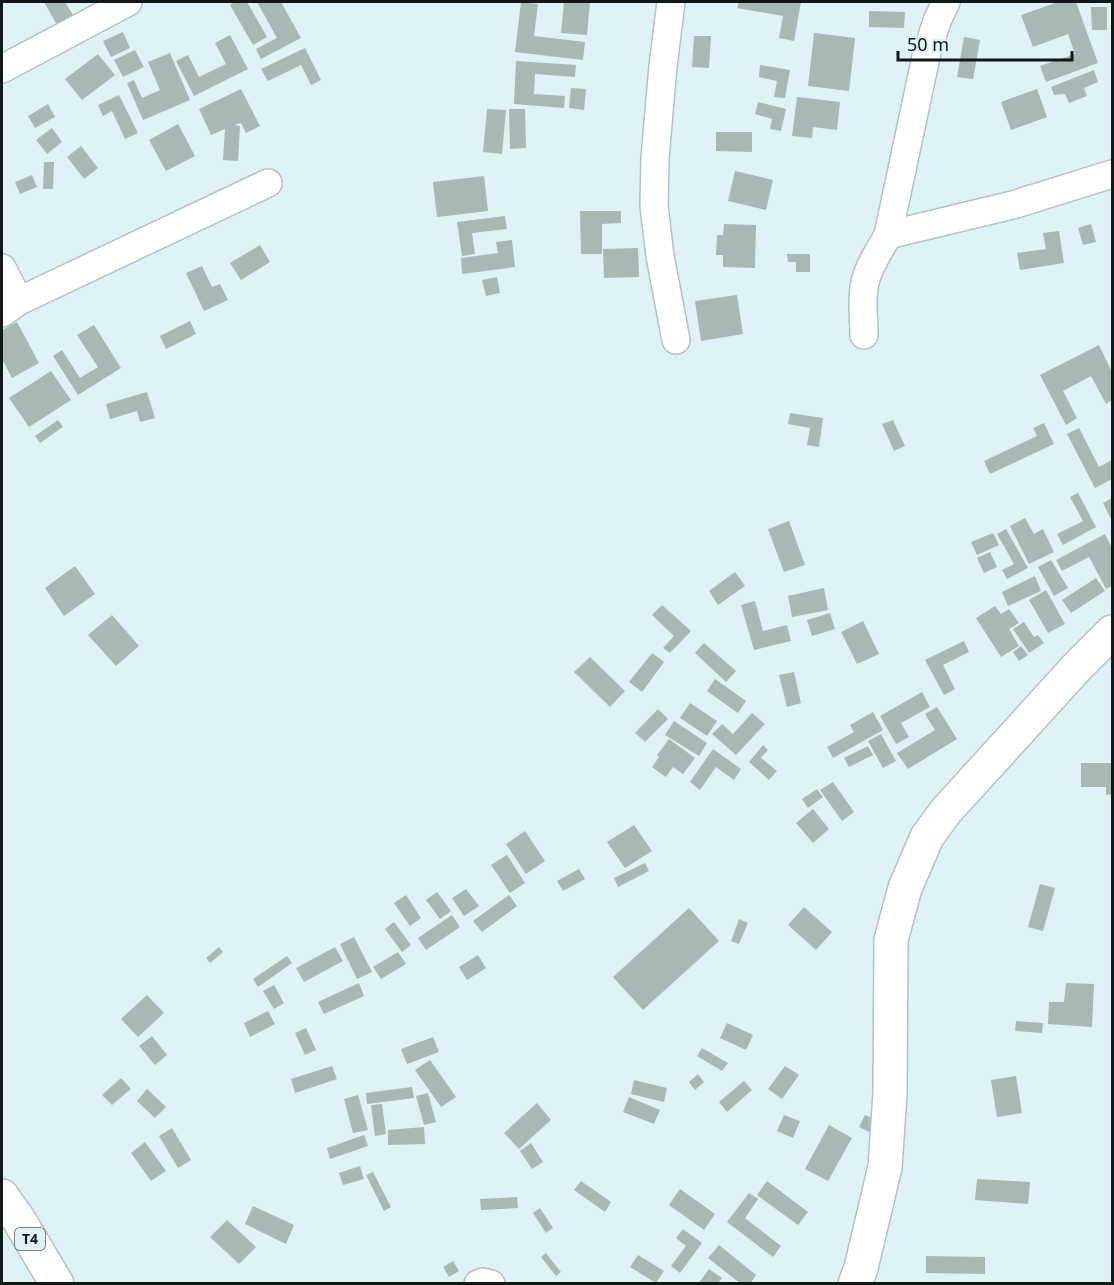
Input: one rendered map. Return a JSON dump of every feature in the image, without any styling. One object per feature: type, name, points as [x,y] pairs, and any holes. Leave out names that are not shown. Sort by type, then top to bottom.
[{"type":"main road","points":[[855,1284],[885,1167],[890,1094],[891,940],[906,888],[927,837],[946,811],[1078,666],[1113,632]]},
{"type":"main road","name":"T4","points":[[2,1196],[57,1284]]},
{"type":"street","points":[[2,69],[128,2]]},
{"type":"street","points":[[672,2],[663,66],[655,158],[654,206],[660,255],[676,340]]},
{"type":"street","points":[[864,335],[865,282],[875,257],[888,235],[927,52],[946,2]]},
{"type":"street","points":[[888,235],[1016,204],[1113,174]]},
{"type":"street","points":[[2,268],[10,307],[268,183]]},
{"type":"street","points":[[478,1284],[483,1282],[491,1284]]},
{"type":"building","points":[[44,2],[65,2],[73,15],[57,25]]},
{"type":"building","points":[[235,2],[247,2],[267,37],[253,45],[230,5]]},
{"type":"building","points":[[257,2],[281,2],[301,38],[261,59],[256,49],[277,38]]},
{"type":"building","points":[[521,2],[538,4],[534,36],[585,42],[583,60],[515,52]]},
{"type":"building","points":[[564,2],[590,2],[587,35],[561,33]]},
{"type":"building","points":[[739,2],[801,2],[794,41],[779,38],[783,16],[737,8]]},
{"type":"building","points":[[1058,2],[1076,2],[1098,63],[1046,82],[1040,66],[1075,54],[1068,34],[1033,47],[1021,15]]},
{"type":"building","points":[[1091,7],[1107,7],[1107,30],[1092,30]]},
{"type":"building","points":[[869,11],[905,12],[904,28],[869,27]]},
{"type":"building","points":[[123,32],[130,48],[111,57],[103,41]]},
{"type":"building","points":[[814,33],[855,38],[849,91],[808,86]]},
{"type":"building","points":[[230,35],[248,69],[194,96],[176,61],[188,55],[199,77],[226,64],[215,43]]},
{"type":"building","points":[[694,36],[711,36],[709,68],[692,67]]},
{"type":"building","points":[[964,37],[980,40],[973,79],[957,77]]},
{"type":"building","points":[[305,48],[321,80],[311,85],[301,65],[268,81],[261,69]]},
{"type":"building","points":[[135,50],[144,67],[123,77],[114,60]]},
{"type":"building","points":[[170,53],[190,100],[143,120],[127,83],[134,80],[142,98],[160,90],[148,62]]},
{"type":"building","points":[[98,54],[115,75],[82,100],[65,79]]},
{"type":"building","points":[[516,61],[576,65],[575,77],[535,74],[534,94],[565,96],[564,108],[514,104]]},
{"type":"building","points":[[760,65],[790,70],[785,98],[774,97],[777,81],[759,77]]},
{"type":"building","points":[[1094,70],[1098,82],[1084,88],[1087,96],[1069,103],[1065,94],[1054,95],[1051,87]]},
{"type":"building","points":[[571,88],[586,89],[584,110],[569,108]]},
{"type":"building","points":[[241,89],[260,126],[246,133],[241,123],[234,125],[240,126],[238,161],[223,160],[225,129],[211,135],[199,109]]},
{"type":"building","points":[[1037,89],[1047,117],[1011,130],[1001,102]]},
{"type":"building","points":[[119,95],[138,133],[125,139],[112,111],[103,116],[98,105]]},
{"type":"building","points":[[797,97],[840,102],[837,130],[813,127],[812,138],[792,136]]},
{"type":"building","points":[[758,102],[786,109],[781,131],[770,129],[772,119],[755,114]]},
{"type":"building","points":[[48,104],[55,117],[35,128],[28,116]]},
{"type":"building","points":[[487,109],[506,110],[502,154],[483,152]]},
{"type":"building","points":[[509,109],[525,109],[526,148],[510,149]]},
{"type":"building","points":[[178,124],[195,156],[166,171],[149,140]]},
{"type":"building","points":[[52,128],[62,142],[47,154],[36,140]]},
{"type":"building","points":[[716,132],[752,132],[752,152],[716,151]]},
{"type":"building","points":[[81,146],[98,168],[84,179],[67,157]]},
{"type":"building","points":[[44,162],[54,162],[53,189],[43,189]]},
{"type":"building","points":[[735,171],[773,180],[766,210],[728,201]]},
{"type":"building","points":[[32,175],[37,187],[20,194],[15,182]]},
{"type":"building","points":[[484,176],[488,211],[437,217],[433,182]]},
{"type":"building","points":[[580,211],[621,211],[621,223],[602,224],[602,254],[581,254]]},
{"type":"building","points":[[505,216],[507,229],[472,233],[475,254],[462,256],[457,222]]},
{"type":"building","points":[[724,224],[756,225],[755,268],[723,267],[723,255],[716,255],[717,235],[723,235]]},
{"type":"building","points":[[1091,224],[1096,242],[1083,245],[1078,228]]},
{"type":"building","points":[[1059,231],[1064,263],[1020,270],[1017,253],[1046,249],[1043,233]]},
{"type":"building","points":[[512,240],[515,267],[462,274],[461,258],[498,253],[496,242]]},
{"type":"building","points":[[260,245],[270,262],[241,280],[230,263]]},
{"type":"building","points":[[638,248],[639,277],[604,278],[603,249]]},
{"type":"building","points":[[787,254],[810,254],[810,272],[796,272],[796,262],[788,262]]},
{"type":"building","points":[[202,266],[212,287],[220,284],[228,300],[204,311],[186,273]]},
{"type":"building","points":[[497,277],[500,293],[486,296],[482,280]]},
{"type":"building","points":[[737,295],[743,334],[701,341],[695,301]]},
{"type":"building","points":[[190,321],[196,334],[166,349],[160,336]]},
{"type":"building","points":[[17,322],[39,363],[12,378],[2,359],[2,330]]},
{"type":"building","points":[[94,325],[121,368],[78,395],[53,356],[62,350],[80,378],[98,367],[77,335]]},
{"type":"building","points":[[1099,345],[1112,372],[1112,400],[1106,404],[1091,376],[1063,391],[1077,418],[1066,425],[1040,375]]},
{"type":"building","points":[[51,371],[71,400],[29,427],[9,398]]},
{"type":"building","points":[[147,392],[155,418],[140,422],[137,411],[110,419],[106,404]]},
{"type":"building","points":[[790,413],[823,418],[819,447],[807,445],[810,428],[788,424]]},
{"type":"building","points":[[58,420],[63,427],[40,443],[35,436]]},
{"type":"building","points":[[893,420],[905,446],[894,451],[882,424]]},
{"type":"building","points":[[1044,423],[1054,444],[990,474],[984,461],[1037,436],[1033,428]]},
{"type":"building","points":[[1079,428],[1099,467],[1112,460],[1112,479],[1095,488],[1067,434]]},
{"type":"building","points":[[1078,493],[1096,527],[1063,545],[1057,534],[1083,521],[1070,497]]},
{"type":"building","points":[[1112,498],[1112,521],[1103,503]]},
{"type":"building","points":[[1025,518],[1034,534],[1043,529],[1054,552],[1029,564],[1010,526]]},
{"type":"building","points":[[789,521],[805,565],[784,572],[768,529]]},
{"type":"building","points":[[1006,529],[1028,568],[1007,579],[1002,570],[1014,564],[997,534]]},
{"type":"building","points":[[993,533],[999,545],[977,555],[971,542]]},
{"type":"building","points":[[1105,534],[1112,548],[1112,586],[1106,589],[1089,557],[1062,571],[1056,560]]},
{"type":"building","points":[[990,552],[997,567],[984,573],[977,558]]},
{"type":"building","points":[[1051,560],[1068,588],[1054,596],[1038,567]]},
{"type":"building","points":[[75,566],[95,594],[64,616],[45,588]]},
{"type":"building","points":[[735,572],[745,586],[718,605],[709,591]]},
{"type":"building","points":[[1035,576],[1041,591],[1008,606],[1002,592]]},
{"type":"building","points":[[1096,578],[1105,591],[1071,613],[1062,600]]},
{"type":"building","points":[[824,588],[828,610],[792,617],[788,596]]},
{"type":"building","points":[[1046,590],[1065,624],[1048,633],[1029,600]]},
{"type":"building","points":[[755,601],[763,631],[787,625],[791,641],[754,650],[741,605]]},
{"type":"building","points":[[662,605],[691,631],[670,653],[663,648],[674,636],[652,615]]},
{"type":"building","points":[[995,606],[1001,614],[1009,609],[1019,623],[1009,629],[1019,646],[1001,657],[976,618]]},
{"type":"building","points":[[830,613],[835,629],[812,636],[807,620]]},
{"type":"building","points":[[112,615],[139,646],[116,666],[88,635]]},
{"type":"building","points":[[863,621],[879,654],[857,664],[841,632]]},
{"type":"building","points":[[1024,622],[1034,637],[1038,635],[1044,643],[1029,653],[1013,629]]},
{"type":"building","points":[[964,641],[969,652],[943,665],[955,689],[944,695],[925,660]]},
{"type":"building","points":[[704,643],[736,671],[726,682],[695,653]]},
{"type":"building","points":[[1021,646],[1028,655],[1019,661],[1013,652]]},
{"type":"building","points":[[652,653],[664,662],[642,692],[629,682]]},
{"type":"building","points":[[590,657],[625,691],[610,707],[574,672]]},
{"type":"building","points":[[794,672],[801,703],[787,707],[779,675]]},
{"type":"building","points":[[715,679],[746,701],[738,713],[707,691]]},
{"type":"building","points":[[922,692],[930,707],[901,723],[909,737],[896,744],[880,716]]},
{"type":"building","points":[[690,703],[717,721],[707,736],[680,718]]},
{"type":"building","points":[[937,707],[957,739],[908,769],[897,753],[935,730],[925,714]]},
{"type":"building","points":[[658,709],[668,719],[645,742],[635,733]]},
{"type":"building","points":[[873,712],[883,730],[833,758],[827,747],[854,732],[850,725]]},
{"type":"building","points":[[752,713],[765,724],[736,755],[712,734],[722,724],[733,734]]},
{"type":"building","points":[[674,721],[707,743],[699,756],[665,735]]},
{"type":"building","points":[[881,734],[896,761],[883,768],[868,741]]},
{"type":"building","points":[[669,739],[695,758],[683,774],[673,767],[666,777],[652,767],[659,757],[657,755]]},
{"type":"building","points":[[763,745],[768,750],[761,758],[777,771],[769,780],[749,762]]},
{"type":"building","points":[[868,746],[873,755],[849,767],[844,758]]},
{"type":"building","points":[[713,749],[741,769],[734,780],[716,767],[700,790],[690,782]]},
{"type":"building","points":[[1081,763],[1112,763],[1112,794],[1106,795],[1106,787],[1081,787]]},
{"type":"building","points":[[833,782],[854,812],[842,821],[820,790]]},
{"type":"building","points":[[817,789],[823,797],[808,808],[802,799]]},
{"type":"building","points":[[813,809],[829,829],[813,843],[796,823]]},
{"type":"building","points":[[634,825],[652,851],[625,868],[607,842]]},
{"type":"building","points":[[525,831],[545,861],[526,874],[506,844]]},
{"type":"building","points":[[507,855],[525,883],[510,893],[491,865]]},
{"type":"building","points":[[645,863],[649,871],[618,887],[614,878]]},
{"type":"building","points":[[579,869],[585,879],[563,891],[557,881]]},
{"type":"building","points":[[1040,884],[1055,888],[1043,931],[1028,927]]},
{"type":"building","points":[[466,889],[479,906],[464,916],[452,898]]},
{"type":"building","points":[[437,892],[451,911],[440,919],[426,900]]},
{"type":"building","points":[[406,895],[421,918],[410,926],[394,903]]},
{"type":"building","points":[[509,895],[517,906],[482,932],[473,921]]},
{"type":"building","points":[[804,907],[832,932],[816,950],[788,925]]},
{"type":"building","points":[[689,908],[719,941],[643,1010],[613,977]]},
{"type":"building","points":[[452,915],[460,927],[426,950],[418,938]]},
{"type":"building","points":[[739,919],[748,923],[739,944],[731,941]]},
{"type":"building","points":[[394,922],[411,945],[402,952],[385,929]]},
{"type":"building","points":[[354,937],[372,972],[357,979],[340,944]]},
{"type":"building","points":[[219,947],[223,952],[210,963],[206,958]]},
{"type":"building","points":[[335,947],[343,961],[304,982],[296,968]]},
{"type":"building","points":[[398,952],[406,964],[381,979],[373,967]]},
{"type":"building","points":[[478,955],[486,968],[467,980],[459,967]]},
{"type":"building","points":[[287,956],[292,963],[258,987],[253,979]]},
{"type":"building","points":[[359,983],[364,996],[324,1014],[318,1002]]},
{"type":"building","points":[[1066,983],[1094,984],[1092,1027],[1048,1024],[1049,1002],[1064,1002]]},
{"type":"building","points":[[274,985],[284,1003],[274,1009],[263,991]]},
{"type":"building","points":[[147,995],[164,1013],[138,1037],[121,1019]]},
{"type":"building","points":[[268,1011],[275,1024],[250,1037],[244,1023]]},
{"type":"building","points":[[1016,1021],[1043,1023],[1042,1033],[1015,1031]]},
{"type":"building","points":[[727,1023],[753,1035],[746,1050],[720,1038]]},
{"type":"building","points":[[306,1028],[316,1050],[305,1055],[295,1033]]},
{"type":"building","points":[[152,1036],[167,1055],[155,1065],[139,1046]]},
{"type":"building","points":[[433,1037],[439,1052],[407,1064],[401,1049]]},
{"type":"building","points":[[702,1048],[728,1063],[722,1071],[697,1056]]},
{"type":"building","points":[[430,1060],[456,1097],[441,1107],[415,1070]]},
{"type":"building","points":[[332,1066],[337,1079],[295,1093],[291,1079]]},
{"type":"building","points":[[785,1066],[799,1075],[782,1099],[768,1089]]},
{"type":"building","points":[[698,1074],[704,1082],[695,1090],[689,1082]]},
{"type":"building","points":[[1016,1076],[1022,1113],[997,1117],[991,1080]]},
{"type":"building","points":[[121,1078],[131,1089],[112,1105],[102,1095]]},
{"type":"building","points":[[634,1080],[667,1088],[664,1102],[631,1094]]},
{"type":"building","points":[[744,1081],[752,1090],[727,1112],[719,1102]]},
{"type":"building","points":[[412,1087],[414,1098],[367,1104],[366,1093]]},
{"type":"building","points":[[147,1089],[166,1107],[155,1118],[137,1101]]},
{"type":"building","points":[[428,1093],[436,1122],[424,1125],[416,1096]]},
{"type":"building","points":[[358,1095],[368,1130],[353,1133],[344,1099]]},
{"type":"building","points":[[629,1097],[660,1110],[654,1124],[623,1112]]},
{"type":"building","points":[[537,1103],[551,1120],[519,1149],[504,1133]]},
{"type":"building","points":[[382,1104],[386,1134],[375,1136],[371,1105]]},
{"type":"building","points":[[784,1115],[800,1121],[793,1138],[777,1131]]},
{"type":"building","points":[[865,1115],[877,1120],[871,1133],[859,1127]]},
{"type":"building","points":[[829,1125],[852,1138],[828,1181],[805,1169]]},
{"type":"building","points":[[424,1127],[425,1144],[388,1145],[388,1130]]},
{"type":"building","points":[[172,1128],[191,1160],[178,1168],[159,1136]]},
{"type":"building","points":[[364,1135],[368,1146],[330,1159],[327,1148]]},
{"type":"building","points":[[145,1142],[166,1171],[151,1181],[131,1153]]},
{"type":"building","points":[[531,1143],[543,1162],[532,1169],[520,1151]]},
{"type":"building","points":[[360,1166],[364,1179],[343,1185],[339,1173]]},
{"type":"building","points":[[373,1172],[391,1207],[384,1211],[366,1175]]},
{"type":"building","points":[[977,1179],[1030,1182],[1028,1204],[975,1200]]},
{"type":"building","points":[[581,1181],[611,1202],[605,1212],[574,1190]]},
{"type":"building","points":[[767,1181],[808,1212],[798,1225],[757,1195]]},
{"type":"building","points":[[680,1189],[715,1214],[704,1230],[669,1205]]},
{"type":"building","points":[[749,1193],[758,1199],[745,1218],[781,1246],[773,1257],[727,1222]]},
{"type":"building","points":[[517,1197],[518,1208],[481,1210],[480,1199]]},
{"type":"building","points":[[253,1206],[294,1225],[286,1244],[245,1224]]},
{"type":"building","points":[[540,1208],[553,1228],[546,1233],[533,1213]]},
{"type":"building","points":[[227,1220],[256,1247],[239,1264],[210,1237]]},
{"type":"building","points":[[683,1229],[702,1243],[680,1273],[671,1266],[686,1246],[676,1238]]},
{"type":"building","points":[[719,1245],[756,1275],[750,1284],[741,1284],[708,1258]]},
{"type":"building","points":[[546,1253],[561,1272],[556,1276],[541,1257]]},
{"type":"building","points":[[638,1255],[664,1271],[656,1283],[630,1267]]},
{"type":"building","points":[[926,1256],[985,1257],[985,1274],[926,1273]]},
{"type":"building","points":[[453,1261],[459,1271],[449,1277],[443,1267]]},
{"type":"building","points":[[709,1269],[722,1278],[717,1284],[698,1284]]}]
